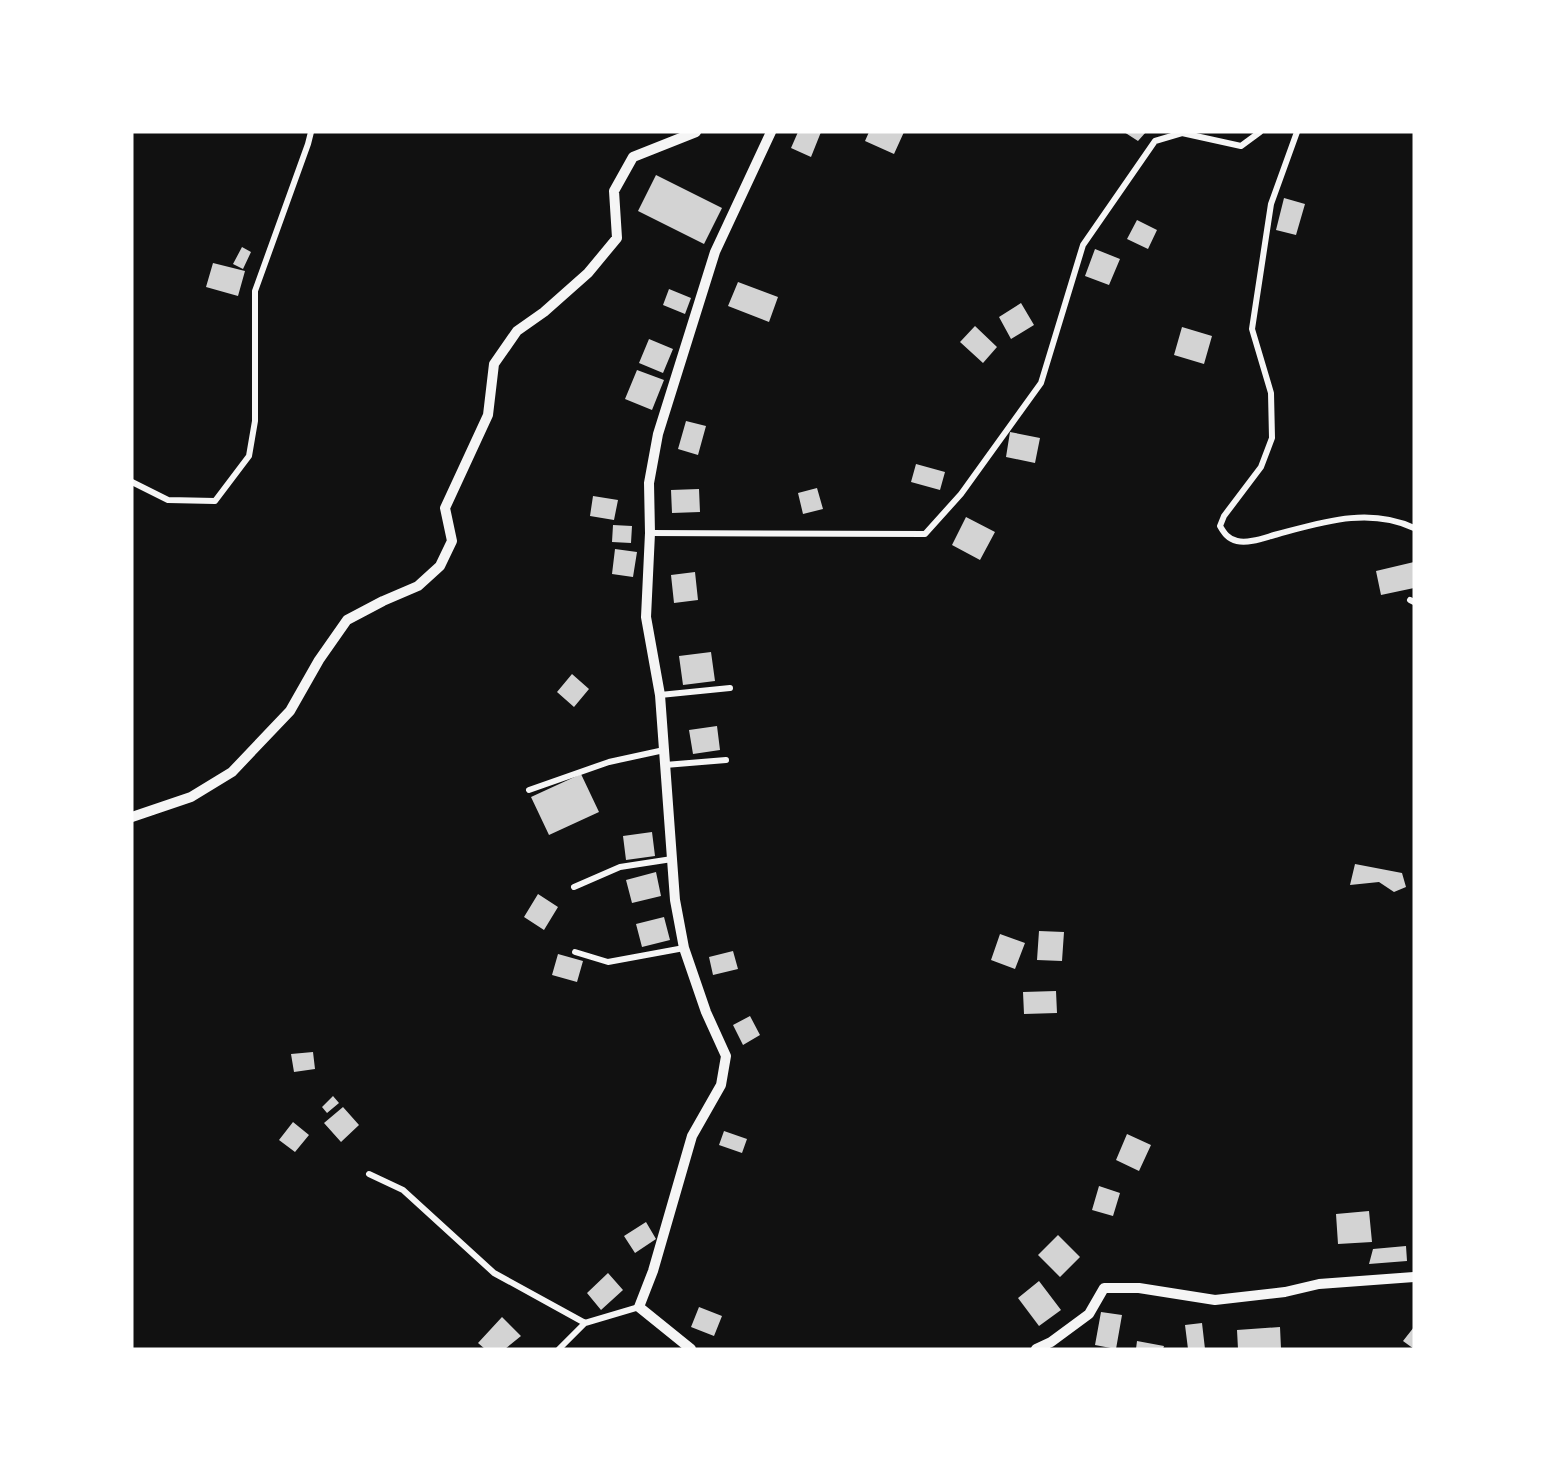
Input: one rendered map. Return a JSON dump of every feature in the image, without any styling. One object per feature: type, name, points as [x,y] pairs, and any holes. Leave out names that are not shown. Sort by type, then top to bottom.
[{"type":"street","points":[[132,482],[168,500],[215,501],[249,456],[255,421],[255,291],[308,144],[310,132]]},
{"type":"street","points":[[132,817],[191,797],[232,771],[290,711],[319,660],[347,620],[418,586],[440,566],[452,541],[445,508],[488,415],[494,364],[517,331],[544,312],[588,273],[617,238],[614,191],[633,157],[696,132]]},
{"type":"street","points":[[639,1306],[652,1271],[692,1136],[721,1085],[726,1056],[706,1012],[684,948],[675,900],[660,695],[646,617],[650,533],[649,483],[664,412],[715,252],[771,132]]},
{"type":"street","points":[[650,533],[925,534],[961,494],[1041,382],[1083,245],[1160,132]]},
{"type":"street","points":[[1155,141],[1182,133],[1241,146],[1260,132]]},
{"type":"street","points":[[1297,132],[1271,204],[1252,329],[1271,393],[1272,438],[1261,467],[1224,516],[1220,526],[1225,534],[1236,541],[1253,541],[1334,519],[1374,516],[1399,521],[1414,528]]},
{"type":"street","points":[[660,695],[730,688]]},
{"type":"street","points":[[529,790],[609,762],[664,750]]},
{"type":"street","points":[[665,765],[726,760]]},
{"type":"street","points":[[574,887],[620,867],[672,859]]},
{"type":"street","points":[[575,952],[608,962],[684,948]]},
{"type":"street","points":[[369,1174],[403,1190],[495,1273],[585,1323]]},
{"type":"street","points":[[1036,1349],[1051,1342],[1089,1314],[1104,1288],[1139,1288],[1215,1300],[1285,1292],[1318,1284],[1414,1277]]},
{"type":"street","points":[[559,1349],[585,1323],[639,1306]]},
{"type":"street","points":[[639,1306],[691,1349]]},
{"type":"building","points":[[798,132],[821,132],[811,157],[791,148]]},
{"type":"building","points":[[869,132],[904,132],[894,154],[865,141]]},
{"type":"building","points":[[1124,132],[1146,132],[1138,141]]},
{"type":"building","points":[[656,175],[722,208],[704,244],[638,211]]},
{"type":"building","points":[[1284,198],[1305,204],[1296,235],[1276,230]]},
{"type":"building","points":[[1137,220],[1157,230],[1148,249],[1127,239]]},
{"type":"building","points":[[242,247],[251,252],[243,269],[233,264]]},
{"type":"building","points":[[1095,249],[1120,259],[1109,285],[1085,276]]},
{"type":"building","points":[[213,263],[245,271],[238,296],[206,287]]},
{"type":"building","points":[[738,282],[778,297],[769,322],[728,306]]},
{"type":"building","points":[[669,289],[691,298],[685,314],[663,305]]},
{"type":"building","points":[[1021,303],[1034,325],[1011,339],[999,317]]},
{"type":"building","points":[[975,326],[997,347],[983,363],[960,342]]},
{"type":"building","points":[[1182,327],[1212,336],[1204,364],[1174,355]]},
{"type":"building","points":[[649,339],[673,349],[663,373],[639,363]]},
{"type":"building","points":[[637,370],[664,380],[652,410],[625,399]]},
{"type":"building","points":[[686,421],[706,426],[698,455],[678,449]]},
{"type":"building","points":[[1010,432],[1040,438],[1035,463],[1006,457]]},
{"type":"building","points":[[916,464],[945,472],[940,490],[911,482]]},
{"type":"building","points":[[817,488],[823,509],[803,514],[798,493]]},
{"type":"building","points":[[699,489],[700,512],[672,513],[671,490]]},
{"type":"building","points":[[593,496],[618,500],[614,520],[590,516]]},
{"type":"building","points":[[966,517],[995,532],[980,560],[952,545]]},
{"type":"building","points":[[613,525],[632,526],[631,543],[612,542]]},
{"type":"building","points":[[615,549],[637,552],[633,577],[612,574]]},
{"type":"building","points":[[1414,562],[1414,588],[1381,595],[1376,571]]},
{"type":"building","points":[[695,572],[698,600],[674,603],[671,575]]},
{"type":"building","points":[[711,652],[715,681],[683,685],[679,656]]},
{"type":"building","points":[[572,674],[589,689],[574,707],[557,692]]},
{"type":"building","points":[[717,726],[720,750],[693,754],[689,730]]},
{"type":"building","points":[[581,774],[599,812],[549,835],[531,797]]},
{"type":"building","points":[[652,832],[655,856],[626,860],[623,836]]},
{"type":"building","points":[[1355,864],[1402,873],[1406,887],[1394,892],[1379,882],[1350,885]]},
{"type":"building","points":[[656,872],[661,896],[632,903],[626,880]]},
{"type":"building","points":[[538,894],[558,907],[544,930],[524,917]]},
{"type":"building","points":[[664,917],[670,940],[642,947],[636,924]]},
{"type":"building","points":[[1039,931],[1064,932],[1062,961],[1037,960]]},
{"type":"building","points":[[1000,934],[1025,943],[1015,969],[991,960]]},
{"type":"building","points":[[733,951],[738,969],[713,975],[709,957]]},
{"type":"building","points":[[558,954],[583,961],[577,982],[552,975]]},
{"type":"building","points":[[1056,991],[1057,1013],[1024,1014],[1023,992]]},
{"type":"building","points":[[750,1016],[760,1035],[743,1045],[733,1025]]},
{"type":"building","points":[[313,1052],[315,1069],[294,1072],[291,1054]]},
{"type":"building","points":[[333,1096],[339,1103],[327,1113],[322,1107]]},
{"type":"building","points":[[343,1107],[359,1125],[341,1142],[324,1123]]},
{"type":"building","points":[[293,1122],[309,1135],[295,1152],[279,1140]]},
{"type":"building","points":[[724,1131],[747,1139],[742,1153],[719,1145]]},
{"type":"building","points":[[1127,1134],[1151,1145],[1139,1171],[1116,1160]]},
{"type":"building","points":[[1099,1186],[1120,1193],[1113,1216],[1092,1210]]},
{"type":"building","points":[[1369,1211],[1372,1242],[1338,1244],[1336,1214]]},
{"type":"building","points":[[646,1222],[656,1239],[635,1253],[624,1236]]},
{"type":"building","points":[[1058,1235],[1080,1257],[1060,1277],[1038,1255]]},
{"type":"building","points":[[1406,1246],[1407,1261],[1369,1264],[1373,1249]]},
{"type":"building","points":[[608,1273],[623,1290],[601,1310],[587,1293]]},
{"type":"building","points":[[1039,1281],[1061,1310],[1039,1326],[1018,1298]]},
{"type":"building","points":[[699,1307],[722,1316],[714,1336],[691,1327]]},
{"type":"building","points":[[1101,1312],[1122,1315],[1116,1349],[1095,1345]]},
{"type":"building","points":[[502,1317],[521,1336],[505,1349],[485,1349],[478,1343]]},
{"type":"building","points":[[1202,1323],[1205,1349],[1188,1349],[1185,1325]]},
{"type":"building","points":[[1280,1327],[1281,1349],[1238,1349],[1237,1330]]},
{"type":"building","points":[[1414,1327],[1414,1349],[1403,1341]]},
{"type":"building","points":[[1137,1341],[1164,1346],[1163,1349],[1136,1349]]}]
